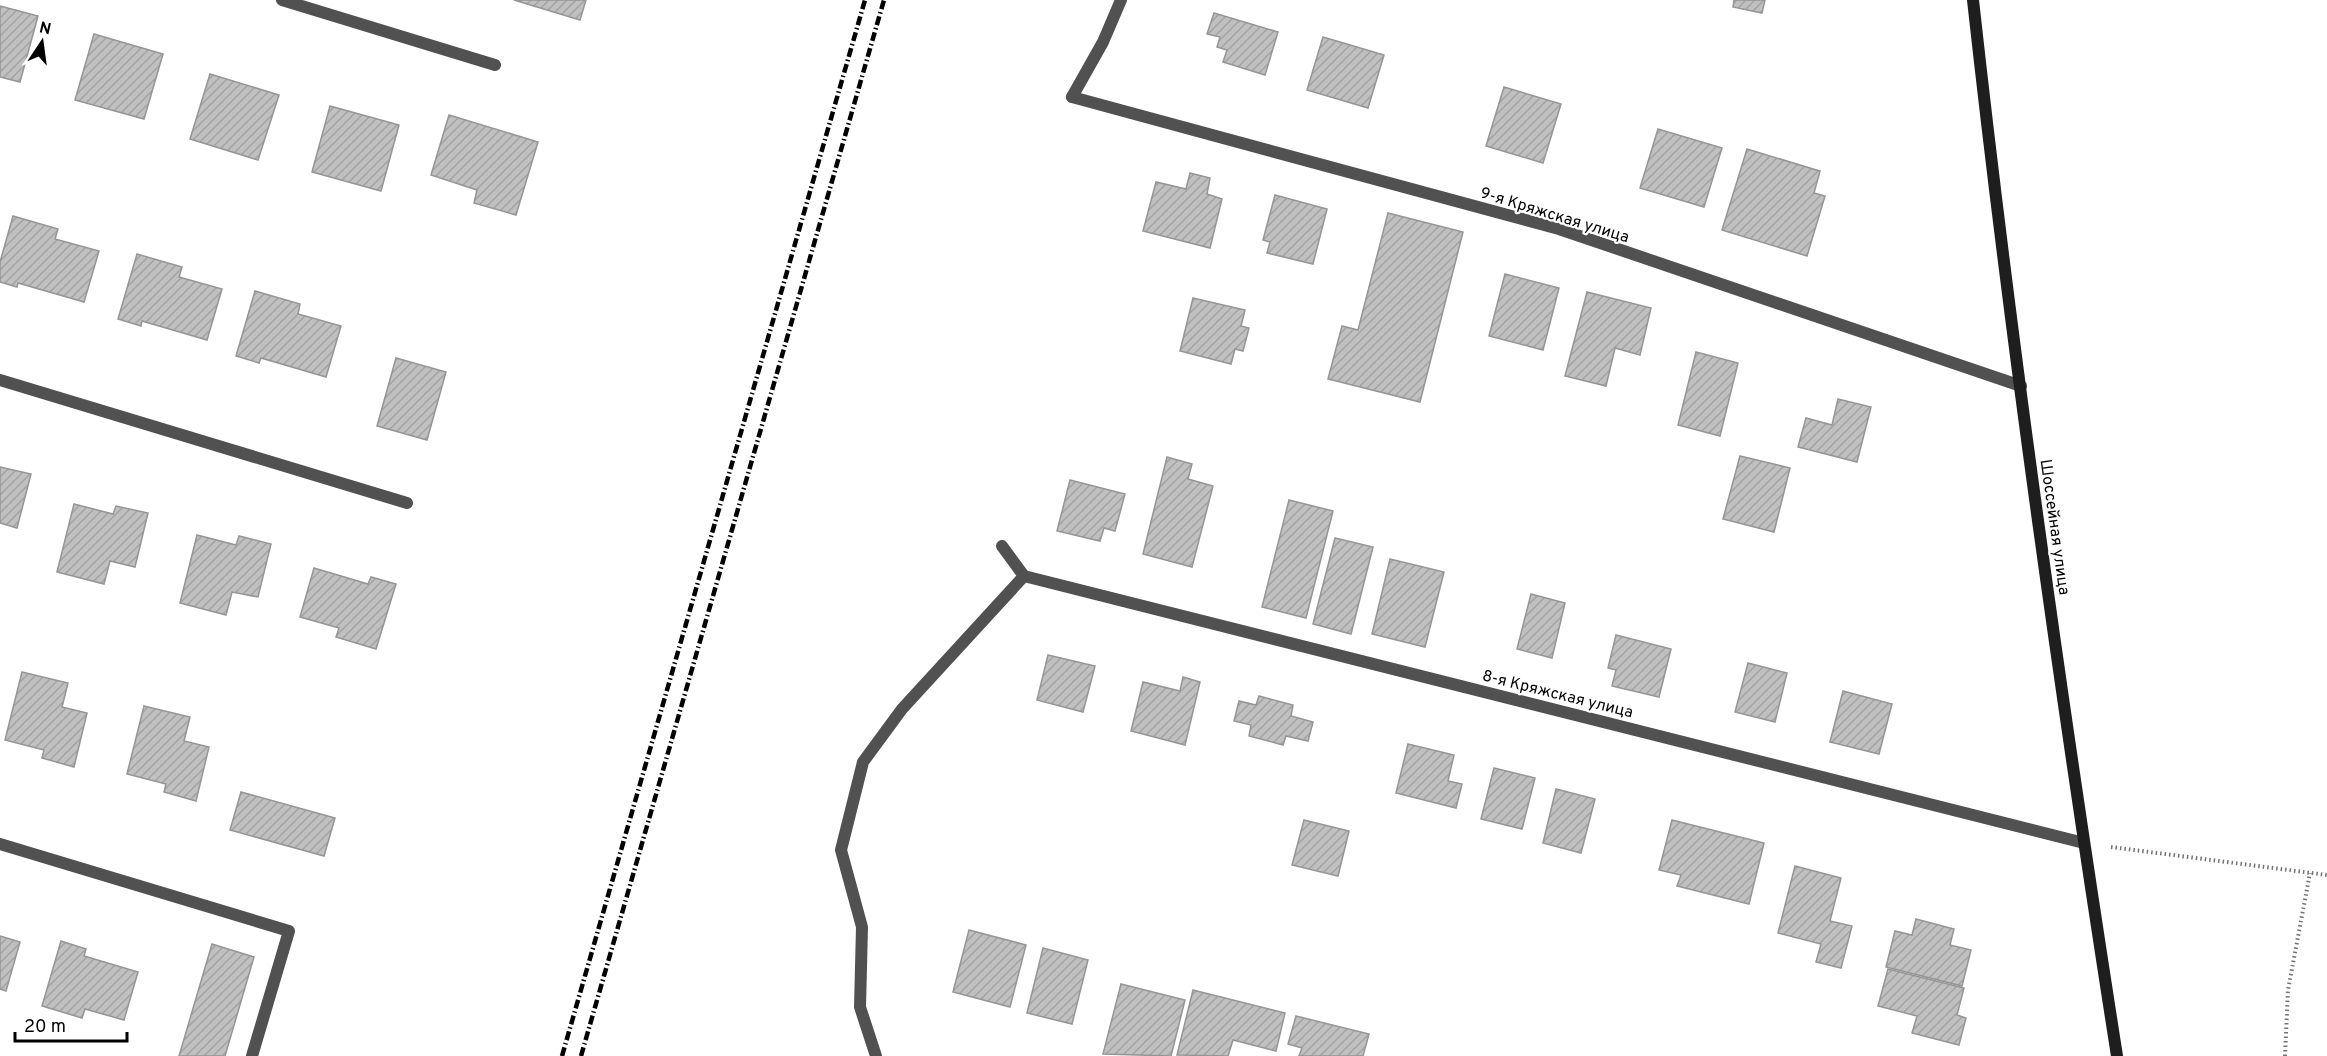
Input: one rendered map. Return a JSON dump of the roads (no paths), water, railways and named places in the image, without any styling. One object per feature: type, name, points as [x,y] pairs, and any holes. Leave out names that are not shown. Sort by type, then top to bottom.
[{"type":"main road","name":"Шоссейная улица","points":[[1972,0],[2020,386],[2084,843],[2117,1056]]},
{"type":"street","points":[[282,0],[495,65]]},
{"type":"street","name":"9-я Кряжская улица","points":[[1121,0],[1103,42],[1072,97],[1559,230],[2020,386]]},
{"type":"street","points":[[0,380],[407,503]]},
{"type":"street","points":[[876,1056],[860,1007],[862,927],[841,850],[863,762],[902,709],[1024,576],[1002,546]]},
{"type":"street","name":"8-я Кряжская улица","points":[[1024,576],[2084,843]]},
{"type":"street","points":[[0,844],[289,931],[252,1056]]},
{"type":"railway","points":[[562,1056],[865,0]]},
{"type":"railway","points":[[581,1056],[884,0]]}]
